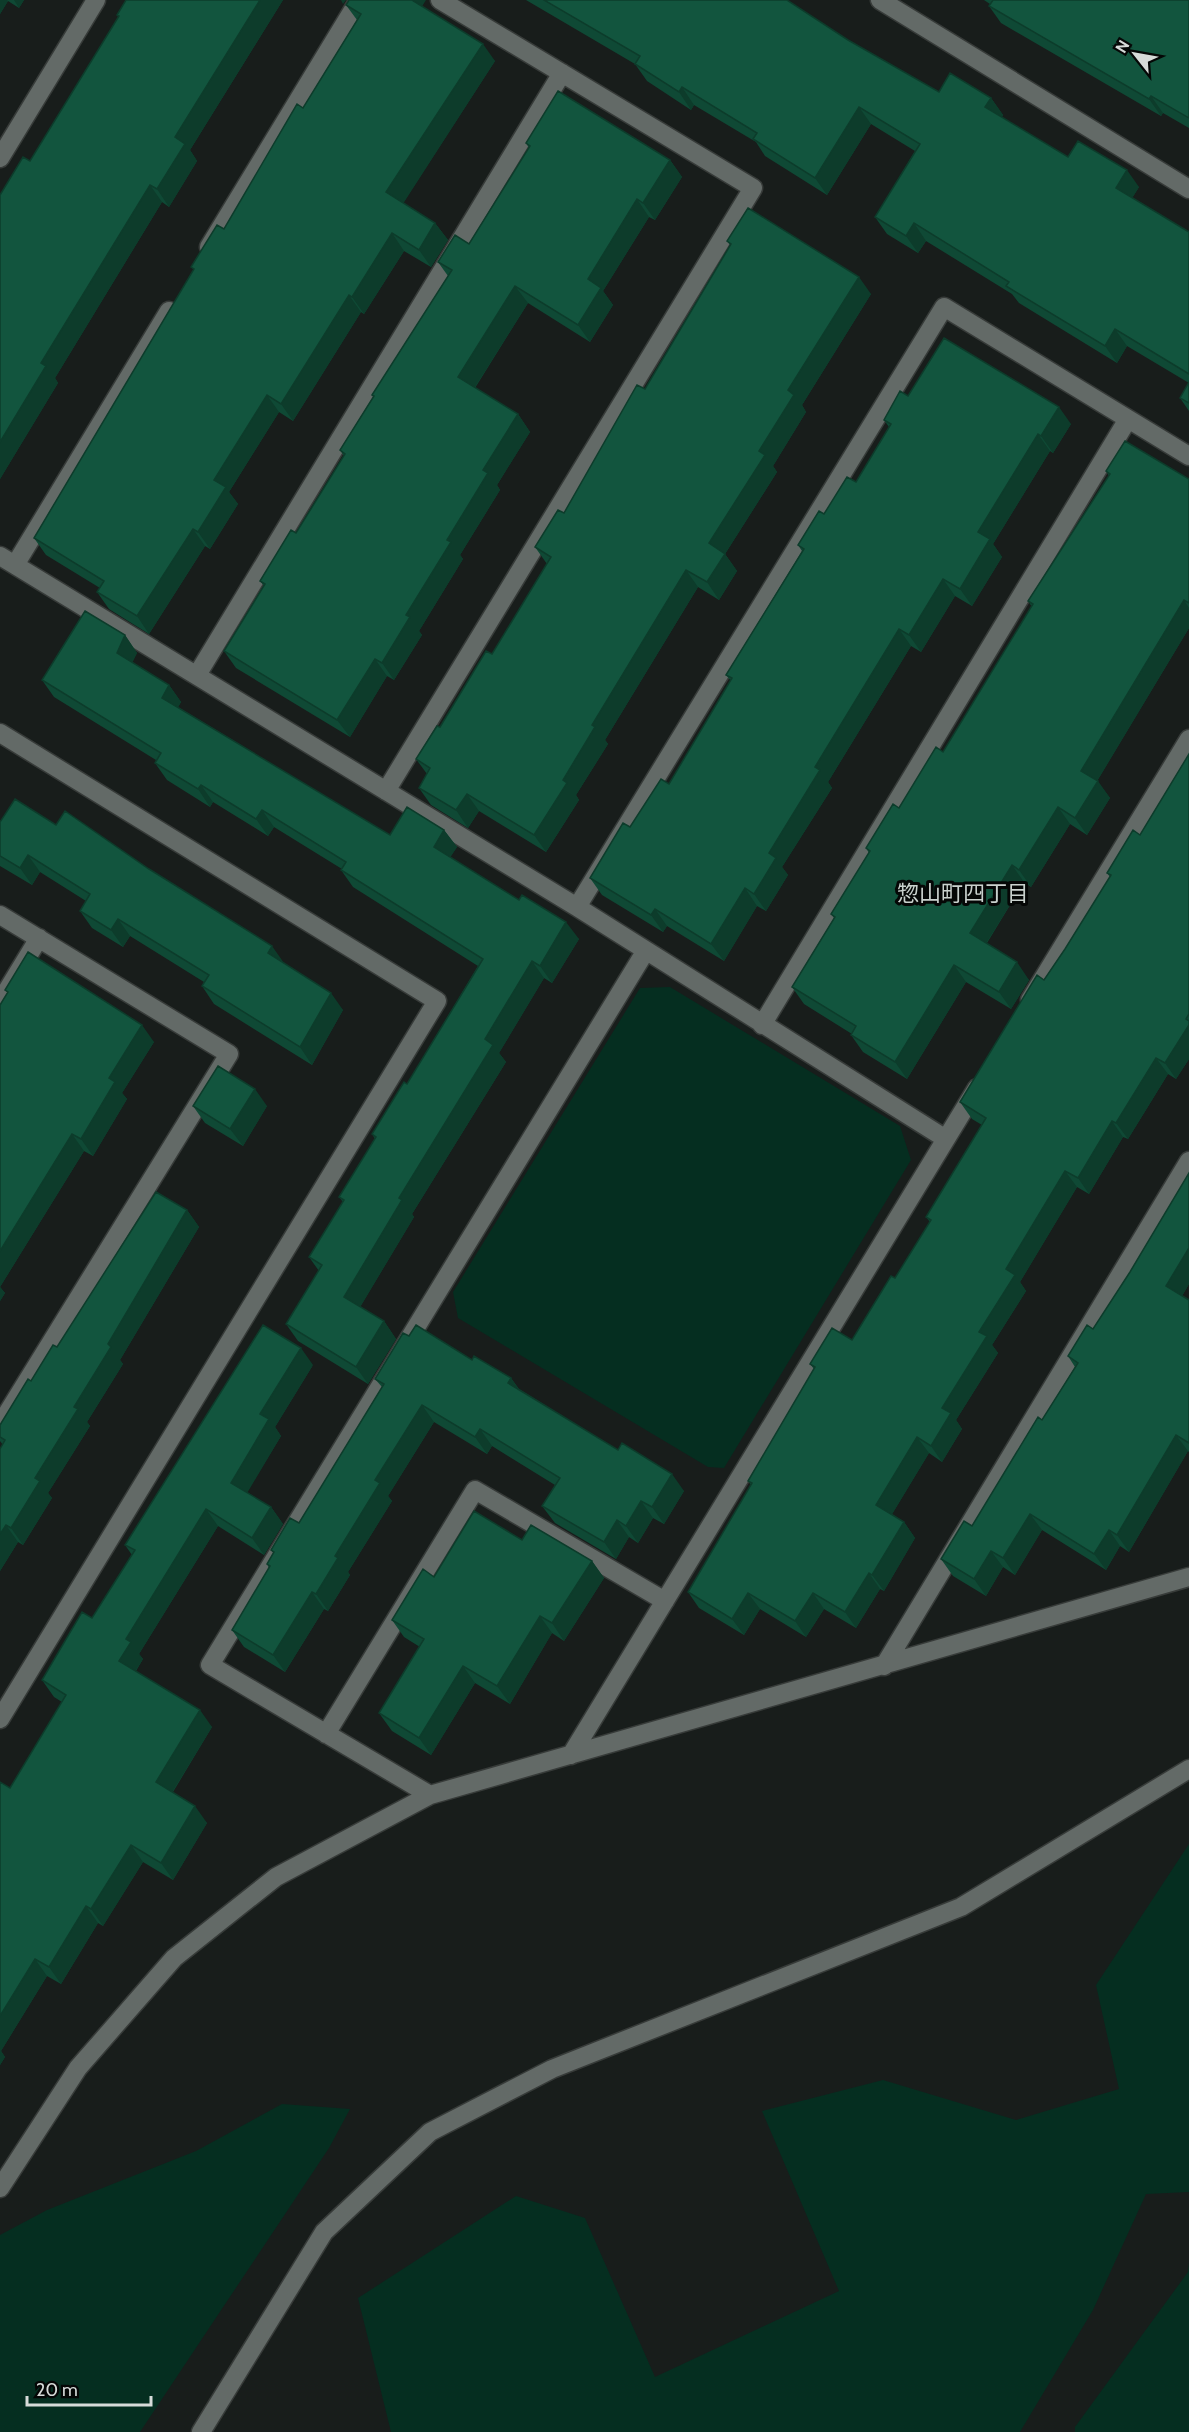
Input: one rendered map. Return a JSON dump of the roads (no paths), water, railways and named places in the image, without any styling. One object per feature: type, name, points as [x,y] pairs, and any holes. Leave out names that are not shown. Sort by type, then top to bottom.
[{"type":"street","points":[[0,158],[96,0]]},
{"type":"street","points":[[200,262],[359,0]]},
{"type":"street","points":[[386,791],[753,188],[440,0]]},
{"type":"street","points":[[880,0],[1189,189]]},
{"type":"street","points":[[197,675],[562,73]]},
{"type":"street","points":[[181,292],[7,560],[577,907],[645,952],[946,1139]]},
{"type":"street","points":[[577,907],[944,307],[1189,456]]},
{"type":"street","points":[[762,1025],[1128,419]]},
{"type":"street","points":[[0,733],[437,1001],[0,1719]]},
{"type":"street","points":[[1019,1019],[1189,739]]},
{"type":"street","points":[[0,915],[229,1054],[0,1425]]},
{"type":"street","points":[[0,1002],[39,938]]},
{"type":"street","points":[[430,1795],[210,1665],[645,952]]},
{"type":"street","points":[[571,1755],[988,1069]]},
{"type":"street","points":[[884,1666],[1189,1161]]},
{"type":"street","points":[[326,1734],[475,1490],[665,1601]]},
{"type":"street","points":[[0,2188],[78,2068],[174,1958],[276,1877],[430,1795],[884,1666],[1189,1576]]},
{"type":"street","points":[[201,2432],[324,2232],[430,2132],[552,2069],[961,1907],[1189,1769]]},
{"type":"district","name":"惣山町四丁目","points":[[963,893]]}]
